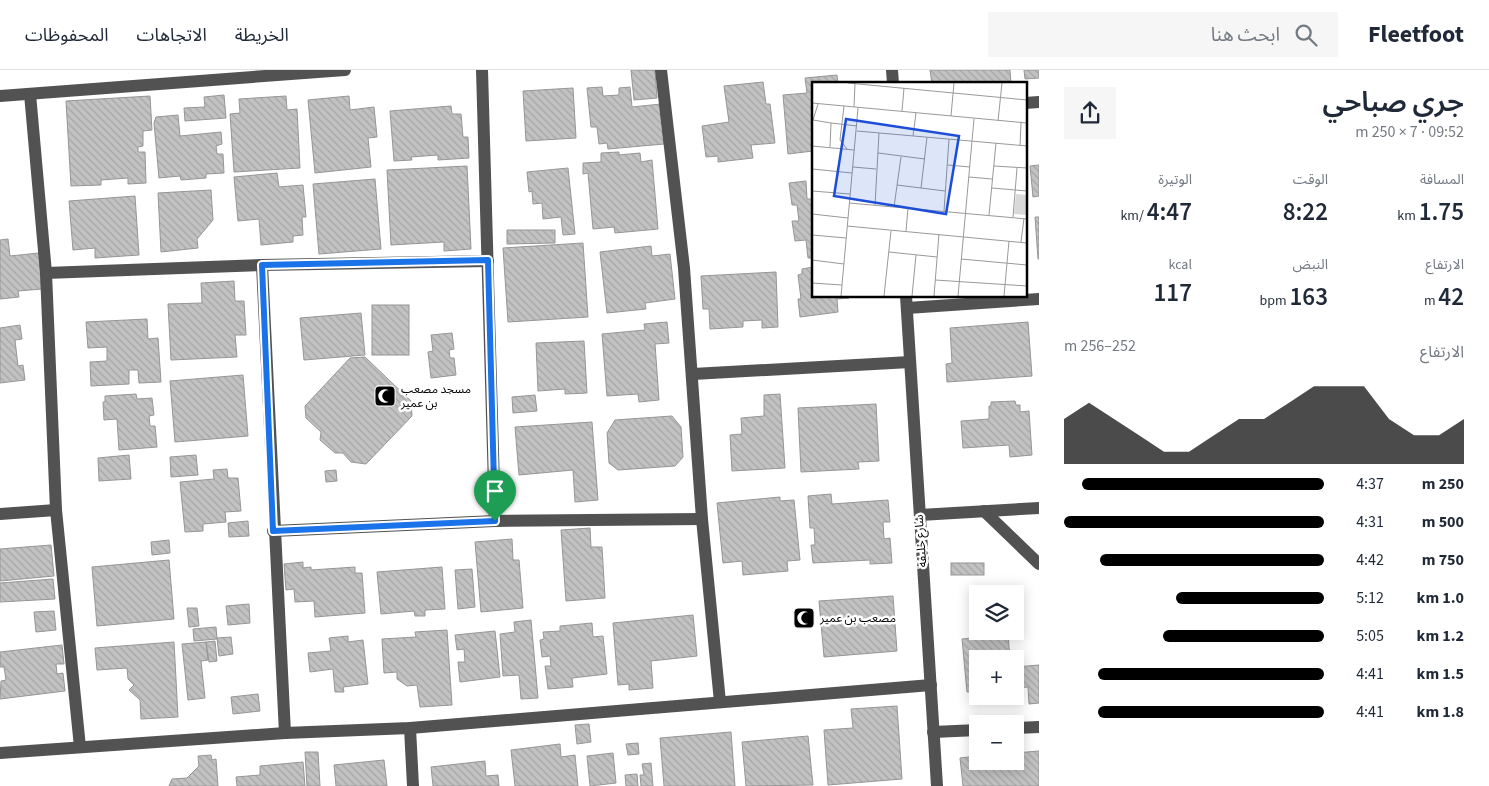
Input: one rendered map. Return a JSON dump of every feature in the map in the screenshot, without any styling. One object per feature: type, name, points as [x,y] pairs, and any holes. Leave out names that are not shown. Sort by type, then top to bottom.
[{"type":"street","points":[[0,96],[345,70]]},
{"type":"street","points":[[482,70],[495,521]]},
{"type":"street","points":[[661,70],[694,374],[702,519],[720,702]]},
{"type":"street","points":[[30,94],[46,273],[56,510],[80,747]]},
{"type":"street","points":[[1026,103],[1039,102]]},
{"type":"street","points":[[46,273],[262,265],[488,260]]},
{"type":"street","points":[[262,265],[273,531],[285,733]]},
{"type":"street","points":[[907,302],[1039,299]]},
{"type":"street","name":"شارع خليفة","points":[[907,302],[937,786]]},
{"type":"street","points":[[694,374],[910,362]]},
{"type":"street","points":[[920,515],[1039,508]]},
{"type":"street","points":[[0,514],[56,510]]},
{"type":"street","points":[[984,511],[1039,564]]},
{"type":"street","points":[[273,531],[495,521],[702,519]]},
{"type":"street","points":[[0,753],[285,733],[410,728],[930,684]]},
{"type":"street","points":[[1024,728],[1039,727]]},
{"type":"street","points":[[410,728],[413,786]]},
{"type":"street","points":[[933,732],[969,730]]},
{"type":"building","points":[[631,70],[655,70],[657,98],[634,100]]},
{"type":"building","points":[[930,70],[1010,70],[1011,82],[932,82]]},
{"type":"building","points":[[1024,70],[1039,70],[1039,78],[1025,79]]},
{"type":"building","points":[[837,75],[838,82],[812,82],[812,151],[788,154],[783,95],[807,93],[805,78]]},
{"type":"building","points":[[763,82],[766,104],[770,104],[775,143],[751,145],[753,158],[718,162],[718,156],[706,157],[702,126],[729,122],[724,86]]},
{"type":"building","points":[[602,87],[603,96],[619,95],[619,88],[630,87],[632,107],[661,104],[664,144],[608,149],[607,143],[599,144],[597,127],[591,127],[587,88]]},
{"type":"building","points":[[573,88],[576,138],[526,141],[523,91]]},
{"type":"building","points":[[224,95],[226,118],[185,121],[184,108],[205,107],[204,97]]},
{"type":"building","points":[[150,96],[152,130],[143,131],[143,146],[138,147],[138,152],[145,152],[146,183],[128,184],[128,178],[101,180],[101,185],[71,186],[66,101]]},
{"type":"building","points":[[286,96],[287,110],[297,109],[300,168],[234,172],[230,114],[240,113],[239,99]]},
{"type":"building","points":[[349,96],[350,110],[374,107],[377,137],[368,138],[371,167],[315,173],[308,100]]},
{"type":"building","points":[[451,106],[452,114],[461,114],[463,137],[468,137],[469,158],[438,160],[438,155],[411,157],[412,160],[394,161],[390,111]]},
{"type":"building","points":[[178,115],[180,136],[221,132],[222,144],[216,146],[217,154],[223,154],[224,173],[206,174],[206,178],[181,180],[180,176],[159,178],[154,123],[156,117]]},
{"type":"building","points":[[619,152],[619,155],[640,153],[641,162],[652,160],[658,229],[615,233],[614,227],[593,229],[588,173],[583,174],[583,163],[601,162],[601,153]]},
{"type":"building","points":[[1039,165],[1039,196],[1033,197],[1030,166]]},
{"type":"building","points":[[467,166],[471,249],[444,251],[444,242],[391,245],[387,170]]},
{"type":"building","points":[[568,168],[575,234],[563,235],[561,217],[543,219],[542,203],[533,204],[532,191],[529,192],[527,172]]},
{"type":"building","points":[[277,173],[279,187],[303,185],[306,217],[302,217],[303,235],[293,236],[293,242],[261,245],[259,219],[238,221],[234,177]]},
{"type":"building","points":[[375,179],[381,249],[319,254],[313,184]]},
{"type":"building","points":[[806,181],[807,199],[812,199],[812,258],[808,258],[806,240],[795,241],[792,221],[799,221],[797,205],[792,205],[789,183]]},
{"type":"building","points":[[211,190],[213,220],[197,239],[198,248],[161,252],[158,193]]},
{"type":"building","points":[[135,196],[139,255],[95,258],[95,248],[73,250],[69,201]]},
{"type":"building","points":[[1035,217],[1039,217],[1039,259],[1038,259]]},
{"type":"building","points":[[507,230],[555,230],[555,243],[507,244]]},
{"type":"building","points":[[8,239],[10,256],[39,253],[42,289],[18,291],[19,297],[0,299],[0,240]]},
{"type":"building","points":[[583,243],[588,317],[508,322],[503,248]]},
{"type":"building","points":[[651,246],[652,256],[670,254],[675,299],[645,303],[646,309],[607,313],[600,252]]},
{"type":"building","points":[[812,267],[812,298],[849,298],[837,299],[838,312],[800,317],[798,299],[801,299],[798,275],[802,274],[802,269]]},
{"type":"building","points":[[776,272],[778,327],[762,328],[762,320],[743,321],[743,327],[710,329],[709,309],[703,309],[701,276]]},
{"type":"building","points":[[234,281],[235,301],[244,301],[246,335],[235,335],[237,357],[171,360],[168,304],[202,303],[201,283]]},
{"type":"building","points":[[372,305],[409,305],[409,355],[372,355]]},
{"type":"building","points":[[361,313],[365,355],[304,360],[300,318]]},
{"type":"building","points":[[147,319],[148,339],[158,338],[161,382],[139,383],[138,370],[129,370],[129,384],[91,386],[90,362],[107,361],[107,347],[88,348],[86,322]]},
{"type":"building","points":[[667,322],[669,343],[655,344],[659,400],[639,402],[638,394],[607,396],[602,334],[645,330],[644,324]]},
{"type":"building","points":[[1028,322],[1032,376],[947,382],[946,364],[952,363],[950,328]]},
{"type":"building","points":[[20,325],[22,339],[15,340],[18,366],[23,365],[25,380],[0,383],[0,328]]},
{"type":"building","points":[[452,333],[454,349],[449,350],[450,358],[454,358],[456,375],[431,378],[428,352],[433,351],[431,335]]},
{"type":"building","points":[[584,341],[587,393],[565,394],[565,389],[538,391],[536,343]]},
{"type":"building","points":[[365,357],[411,401],[412,416],[366,464],[351,462],[343,453],[335,453],[320,440],[321,432],[306,418],[305,406],[350,358]]},
{"type":"building","points":[[243,375],[248,436],[175,442],[170,381]]},
{"type":"building","points":[[136,394],[137,399],[152,398],[154,415],[149,416],[150,426],[155,426],[157,447],[119,450],[117,419],[104,420],[103,402],[105,402],[105,396]]},
{"type":"building","points":[[780,394],[785,468],[732,471],[730,435],[742,434],[741,418],[764,416],[764,395]]},
{"type":"building","points":[[535,395],[537,411],[513,413],[512,397]]},
{"type":"building","points":[[1015,401],[1016,405],[1020,405],[1020,412],[1029,411],[1032,455],[1010,457],[1009,445],[963,448],[961,421],[989,419],[989,406],[991,406],[991,402]]},
{"type":"building","points":[[876,404],[879,461],[858,462],[859,469],[801,472],[798,408]]},
{"type":"building","points":[[672,416],[681,427],[683,457],[675,466],[618,470],[609,463],[607,433],[615,420]]},
{"type":"building","points":[[592,422],[598,500],[575,502],[573,470],[519,475],[515,427]]},
{"type":"building","points":[[129,455],[131,479],[99,481],[98,458]]},
{"type":"building","points":[[196,455],[198,475],[171,477],[170,457]]},
{"type":"building","points":[[227,469],[228,478],[238,478],[241,511],[225,512],[226,522],[203,524],[203,531],[185,532],[180,482],[214,479],[213,470]]},
{"type":"building","points":[[336,470],[337,481],[326,482],[325,471]]},
{"type":"building","points":[[831,494],[832,504],[888,500],[890,522],[883,522],[884,539],[890,538],[892,563],[870,564],[870,560],[813,563],[811,545],[815,545],[814,528],[810,528],[808,496]]},
{"type":"building","points":[[780,497],[780,501],[794,500],[800,560],[787,561],[788,571],[743,575],[742,561],[723,563],[717,503]]},
{"type":"building","points":[[248,521],[249,536],[229,537],[228,523]]},
{"type":"building","points":[[590,528],[591,547],[602,547],[605,598],[566,601],[561,530]]},
{"type":"building","points":[[512,539],[513,560],[519,560],[523,608],[481,612],[475,542]]},
{"type":"building","points":[[169,540],[170,553],[152,555],[151,542]]},
{"type":"building","points":[[51,545],[54,576],[0,581],[0,549]]},
{"type":"building","points":[[169,560],[174,619],[97,626],[92,567]]},
{"type":"building","points":[[303,562],[303,568],[311,567],[311,570],[355,567],[355,573],[362,573],[365,613],[315,617],[314,601],[295,602],[294,589],[286,590],[284,564]]},
{"type":"building","points":[[951,563],[984,563],[984,575],[951,575]]},
{"type":"building","points":[[442,567],[445,609],[425,610],[425,616],[415,616],[414,611],[381,614],[377,572]]},
{"type":"building","points":[[472,569],[475,607],[458,609],[455,570]]},
{"type":"building","points":[[53,579],[55,599],[0,602],[0,583]]},
{"type":"building","points":[[893,596],[897,651],[824,657],[819,601]]},
{"type":"building","points":[[249,604],[250,623],[228,625],[226,606]]},
{"type":"building","points":[[187,608],[197,608],[199,626],[189,627]]},
{"type":"building","points":[[54,611],[56,630],[36,632],[34,612]]},
{"type":"building","points":[[693,615],[697,656],[651,661],[653,688],[629,690],[629,684],[618,685],[613,623]]},
{"type":"building","points":[[531,620],[538,698],[521,699],[519,675],[503,676],[500,634],[515,632],[514,622]]},
{"type":"building","points":[[592,623],[593,637],[603,636],[607,674],[572,678],[573,687],[548,689],[545,666],[551,666],[550,656],[542,657],[540,640],[544,639],[543,632],[560,631],[560,626]]},
{"type":"building","points":[[216,627],[217,639],[194,641],[193,629]]},
{"type":"building","points":[[447,630],[452,705],[420,707],[417,685],[407,686],[397,679],[397,672],[384,673],[382,639],[416,637],[415,632]]},
{"type":"building","points":[[495,631],[500,677],[460,682],[458,662],[465,662],[464,649],[457,650],[455,635]]},
{"type":"building","points":[[348,636],[348,642],[363,640],[368,684],[343,687],[344,692],[335,692],[333,669],[310,672],[308,653],[331,651],[329,638]]},
{"type":"building","points":[[231,637],[233,654],[219,656],[217,638]]},
{"type":"building","points":[[962,639],[1008,640],[1009,650],[969,650],[969,692],[967,692]]},
{"type":"building","points":[[215,641],[217,661],[209,662],[206,642]]},
{"type":"building","points":[[174,642],[178,717],[141,719],[140,700],[129,690],[134,685],[128,679],[127,668],[97,670],[95,648]]},
{"type":"building","points":[[206,642],[208,660],[201,661],[205,698],[188,700],[182,644]]},
{"type":"building","points":[[62,645],[64,664],[56,664],[57,674],[63,673],[65,691],[0,699],[1,681],[6,680],[4,667],[0,667],[0,652]]},
{"type":"building","points":[[1039,665],[1039,703],[1029,704],[1028,687],[1024,687],[1024,666]]},
{"type":"building","points":[[258,694],[260,711],[233,714],[231,697]]},
{"type":"building","points":[[897,706],[902,779],[828,785],[824,730],[853,728],[851,709]]},
{"type":"building","points":[[589,724],[591,742],[577,744],[575,725]]},
{"type":"building","points":[[731,732],[735,786],[664,786],[660,738]]},
{"type":"building","points":[[808,736],[813,785],[746,786],[742,742]]},
{"type":"building","points":[[638,743],[639,754],[628,755],[626,744]]},
{"type":"building","points":[[560,744],[561,757],[575,755],[578,786],[515,786],[511,750]]},
{"type":"building","points":[[1039,751],[1039,786],[963,786],[960,758],[969,757],[969,770],[1024,770],[1024,752]]},
{"type":"building","points":[[305,752],[318,752],[320,786],[307,786]]},
{"type":"building","points":[[613,753],[616,783],[590,786],[587,756]]},
{"type":"building","points":[[211,755],[212,760],[216,759],[218,786],[169,786],[172,779],[187,778],[199,766],[198,756]]},
{"type":"building","points":[[384,760],[387,786],[336,786],[334,765]]},
{"type":"building","points":[[485,761],[486,776],[498,775],[499,786],[433,786],[431,767]]},
{"type":"building","points":[[303,762],[305,786],[237,786],[236,777],[260,775],[260,766]]},
{"type":"building","points":[[651,763],[653,786],[641,786],[640,775],[644,775],[642,764]]},
{"type":"building","points":[[637,774],[638,786],[626,786],[625,775]]},
{"type":"place","name":"مسجد مصعب بن عمير","points":[[385,396]]},
{"type":"place","name":"مصعب بن عمير","points":[[804,618]]},
{"type":"route","points":[[488,260],[495,521],[273,531],[262,265],[488,260]]}]
